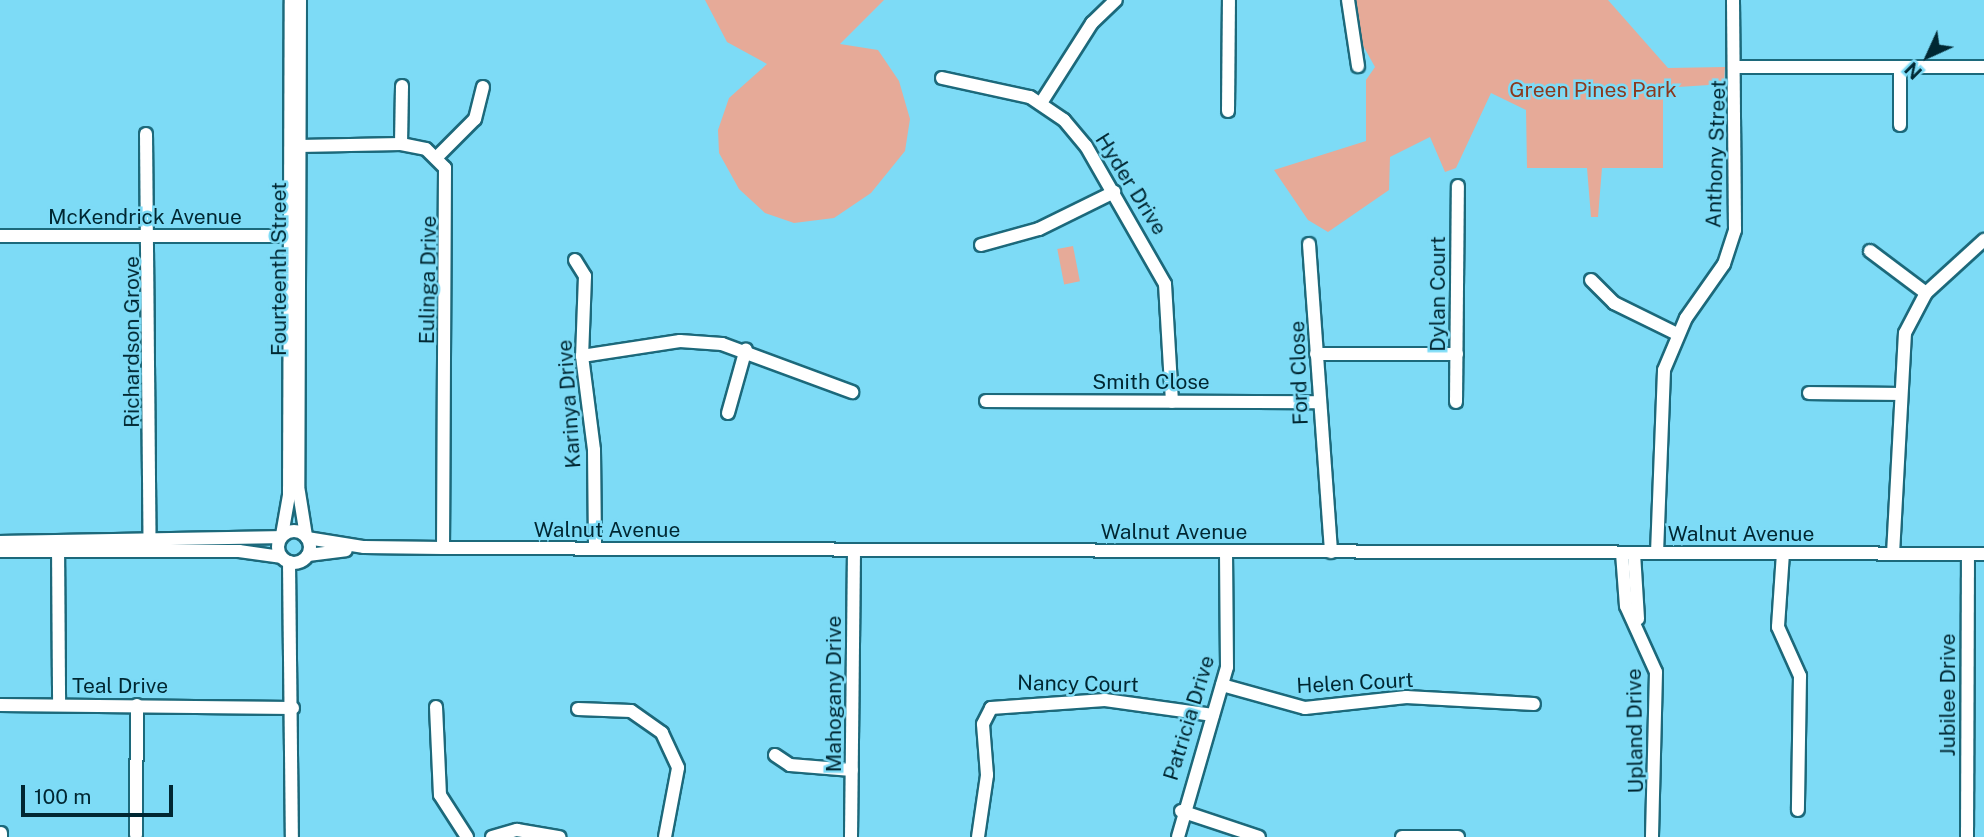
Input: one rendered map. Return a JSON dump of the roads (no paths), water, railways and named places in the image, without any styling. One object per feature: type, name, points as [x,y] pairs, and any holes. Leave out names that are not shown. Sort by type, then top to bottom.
[{"type":"street","name":"Fourteenth Street","points":[[290,0],[289,496],[281,536],[294,559],[307,537],[298,496],[300,0]]},
{"type":"street","points":[[1041,103],[1091,23],[1116,0]]},
{"type":"street","points":[[1228,0],[1228,111]]},
{"type":"street","points":[[1348,0],[1358,66]]},
{"type":"street","name":"Anthony Street","points":[[1661,553],[1663,384],[1677,334],[1717,278],[1735,230],[1738,66],[1733,0]]},
{"type":"street","points":[[1738,66],[1984,67]]},
{"type":"street","points":[[1900,67],[1900,125]]},
{"type":"street","name":"Hyder Drive","points":[[942,78],[994,85],[1041,103],[1076,134],[1114,192],[1165,284],[1172,402]]},
{"type":"street","points":[[401,144],[402,86]]},
{"type":"street","points":[[299,146],[401,144],[436,158],[475,119],[484,87]]},
{"type":"street","name":"Richardson Grove","points":[[146,134],[151,236],[150,547]]},
{"type":"street","name":"Eulinga Drive","points":[[436,158],[449,187],[443,548]]},
{"type":"street","name":"Dylan Court","points":[[1456,402],[1458,186]]},
{"type":"street","points":[[981,245],[1039,229],[1114,192]]},
{"type":"street","name":"McKendrick Avenue","points":[[0,236],[289,236]]},
{"type":"street","points":[[1897,554],[1901,346],[1926,293],[1984,240]]},
{"type":"street","name":"Ford Close","points":[[1309,244],[1317,402],[1326,500],[1326,552]]},
{"type":"street","points":[[1870,251],[1926,293]]},
{"type":"street","name":"Karinya Drive","points":[[575,260],[585,276],[582,356],[594,450],[595,549]]},
{"type":"street","points":[[1591,280],[1615,303],[1677,334]]},
{"type":"street","points":[[582,356],[680,341],[746,348],[852,392]]},
{"type":"street","points":[[728,413],[746,348]]},
{"type":"street","points":[[1315,354],[1457,354]]},
{"type":"street","points":[[1809,394],[1898,394]]},
{"type":"street","name":"Smith Close","points":[[986,401],[1317,402]]},
{"type":"street","name":"Walnut Avenue","points":[[0,551],[150,547],[281,536],[307,537],[364,547],[443,548],[1984,554]]},
{"type":"street","name":"Walnut Avenue","points":[[0,542],[59,548]]},
{"type":"street","name":"Walnut Avenue","points":[[150,547],[294,559],[364,547]]},
{"type":"street","points":[[59,548],[59,705]]},
{"type":"street","name":"Mahogany Drive","points":[[851,837],[853,551]]},
{"type":"street","name":"Patricia Drive","points":[[1178,837],[1181,811],[1222,685],[1231,610],[1232,551]]},
{"type":"street","name":"Upland Drive","points":[[1628,553],[1639,626],[1656,671],[1652,837]]},
{"type":"street","points":[[1779,553],[1778,611],[1783,642],[1800,676],[1798,810]]},
{"type":"street","name":"Jubilee Drive","points":[[1967,837],[1968,554]]},
{"type":"street","points":[[292,837],[294,559]]},
{"type":"street","name":"Helen Court","points":[[1222,685],[1305,708],[1406,697],[1534,704]]},
{"type":"street","name":"Nancy Court","points":[[978,837],[987,775],[984,724],[991,708],[1105,700],[1213,715]]},
{"type":"street","name":"Teal Drive","points":[[0,705],[293,705]]},
{"type":"street","points":[[136,835],[137,705]]},
{"type":"street","points":[[436,707],[440,795],[467,837]]},
{"type":"street","points":[[578,709],[631,711],[662,733],[678,768],[665,837]]},
{"type":"street","points":[[775,754],[790,765],[852,770]]},
{"type":"street","points":[[1181,811],[1259,837]]},
{"type":"street","points":[[492,837],[517,830],[559,837]]},
{"type":"street","points":[[1402,837],[1458,837]]},
{"type":"park label","name":"Green Pines Park","points":[[1593,90]]}]
